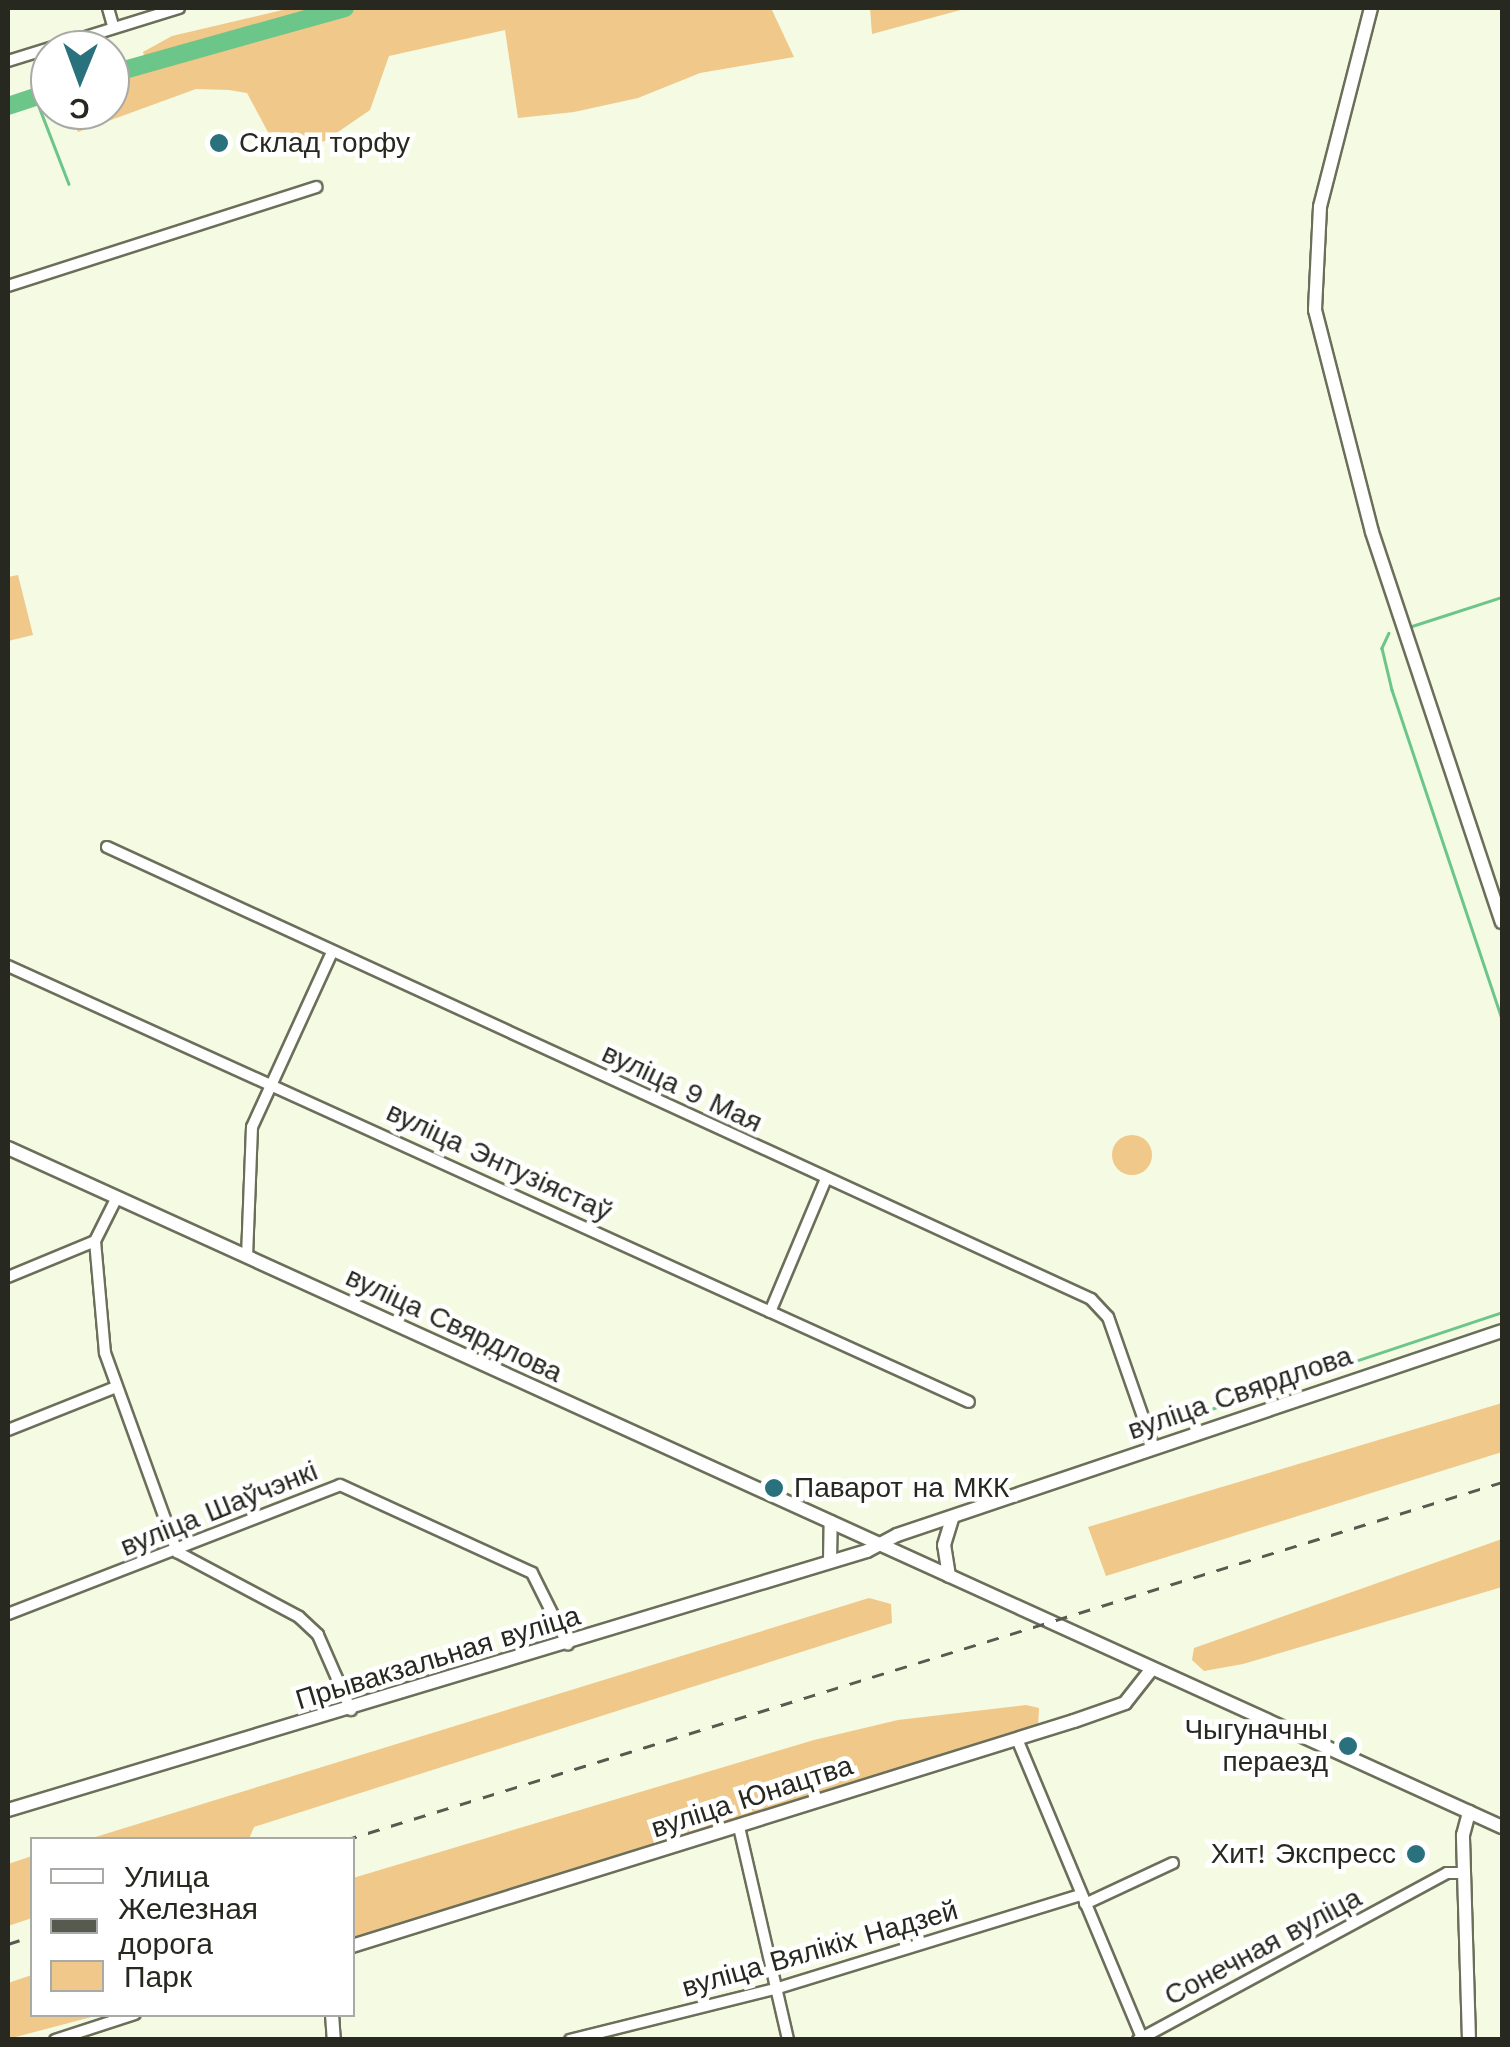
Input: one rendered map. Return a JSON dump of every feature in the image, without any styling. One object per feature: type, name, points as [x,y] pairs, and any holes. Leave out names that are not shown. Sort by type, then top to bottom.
[{"type":"street","points":[[108,8],[114,26]]},
{"type":"street","points":[[8,61],[179,8]]},
{"type":"street","points":[[1370,8],[1320,207],[1315,310],[1372,532],[1502,922]]},
{"type":"street","points":[[8,286],[316,187]]},
{"type":"street","name":"вуліца 9 Мая","points":[[107,847],[1092,1298],[1108,1316],[1154,1448]]},
{"type":"street","points":[[247,1258],[247,1156],[271,1081],[332,952]]},
{"type":"street","name":"вуліца Энтузіястаў","points":[[8,966],[271,1081],[969,1402]]},
{"type":"street","name":"вуліца Свярдлова","points":[[8,1148],[1502,1827]]},
{"type":"street","points":[[770,1312],[826,1178]]},
{"type":"street","points":[[117,1197],[95,1241],[105,1353],[178,1552],[298,1618],[318,1635],[351,1710]]},
{"type":"street","points":[[8,1277],[95,1241]]},
{"type":"street","name":"вуліца Свярдлова","points":[[880,1544],[1502,1332]]},
{"type":"street","points":[[8,1430],[116,1388]]},
{"type":"street","name":"вуліца Шаўчэнкі","points":[[8,1614],[178,1552],[340,1484],[532,1573],[568,1646]]},
{"type":"street","points":[[948,1576],[944,1545],[952,1519]]},
{"type":"street","points":[[830,1561],[831,1522]]},
{"type":"street","name":"Прывакзальная вуліца","points":[[8,1810],[568,1646],[880,1544]]},
{"type":"street","name":"вуліца Юнацтва","points":[[355,1945],[1125,1703],[1151,1670]]},
{"type":"street","points":[[1017,1739],[1140,2039]]},
{"type":"street","points":[[1469,1812],[1464,1872],[1469,2040]]},
{"type":"street","points":[[739,1827],[788,2040]]},
{"type":"street","name":"вуліца Вялікіх Надзей","points":[[570,2040],[778,1988],[1082,1900],[1173,1863]]},
{"type":"street","name":"Сонечная вуліца","points":[[1140,2039],[1446,1873],[1464,1872]]},
{"type":"street","points":[[54,2040],[128,2017]]},
{"type":"green space","points":[[291,8],[771,8],[794,57],[700,73],[638,98],[574,112],[518,118],[505,30],[389,56],[370,110],[325,141],[277,149],[247,93],[196,89],[130,113],[130,76],[148,70],[143,52],[172,36]]},
{"type":"green space","points":[[870,8],[968,8],[872,34]]},
{"type":"green space","points":[[18,575],[33,635],[8,641],[8,577]]},
{"type":"green space","points":[[1132,1135],[1146,1141],[1152,1155],[1146,1169],[1132,1175],[1118,1169],[1112,1155],[1118,1141]]},
{"type":"green space","points":[[1502,1403],[1502,1452],[1106,1576],[1088,1527]]},
{"type":"green space","points":[[1502,1539],[1502,1587],[1243,1664],[1204,1671],[1192,1660],[1194,1648]]},
{"type":"green space","points":[[869,1598],[891,1604],[892,1623],[254,1827],[250,1837],[95,1837]]},
{"type":"green space","points":[[1026,1705],[1039,1708],[1038,1726],[355,1938],[355,1877],[814,1740],[898,1720]]},
{"type":"green space","points":[[30,1857],[30,1919],[8,1926],[8,1864]]},
{"type":"green space","points":[[30,1976],[30,2017],[91,2017],[8,2039],[8,1983]]},
{"type":"waterway","points":[[130,68],[345,8]]},
{"type":"waterway","points":[[8,106],[30,99]]},
{"type":"waterway","points":[[48,130],[69,184]]},
{"type":"waterway","points":[[1412,626],[1502,597]]},
{"type":"waterway","points":[[1389,633],[1382,648],[1392,690],[1502,1018]]},
{"type":"waterway","points":[[1160,1426],[1502,1312]]},
{"type":"railway","points":[[355,1837],[1502,1482]]},
{"type":"railway","points":[[8,1944],[30,1937]]},
{"type":"place","name":"Склад торфу","points":[[219,143]]},
{"type":"place","name":"Паварот на МКК","points":[[774,1488]]},
{"type":"place","name":"Чыгуначны пераезд","points":[[1348,1746]]},
{"type":"place","name":"Хит! Экспресс","points":[[1416,1854]]}]
